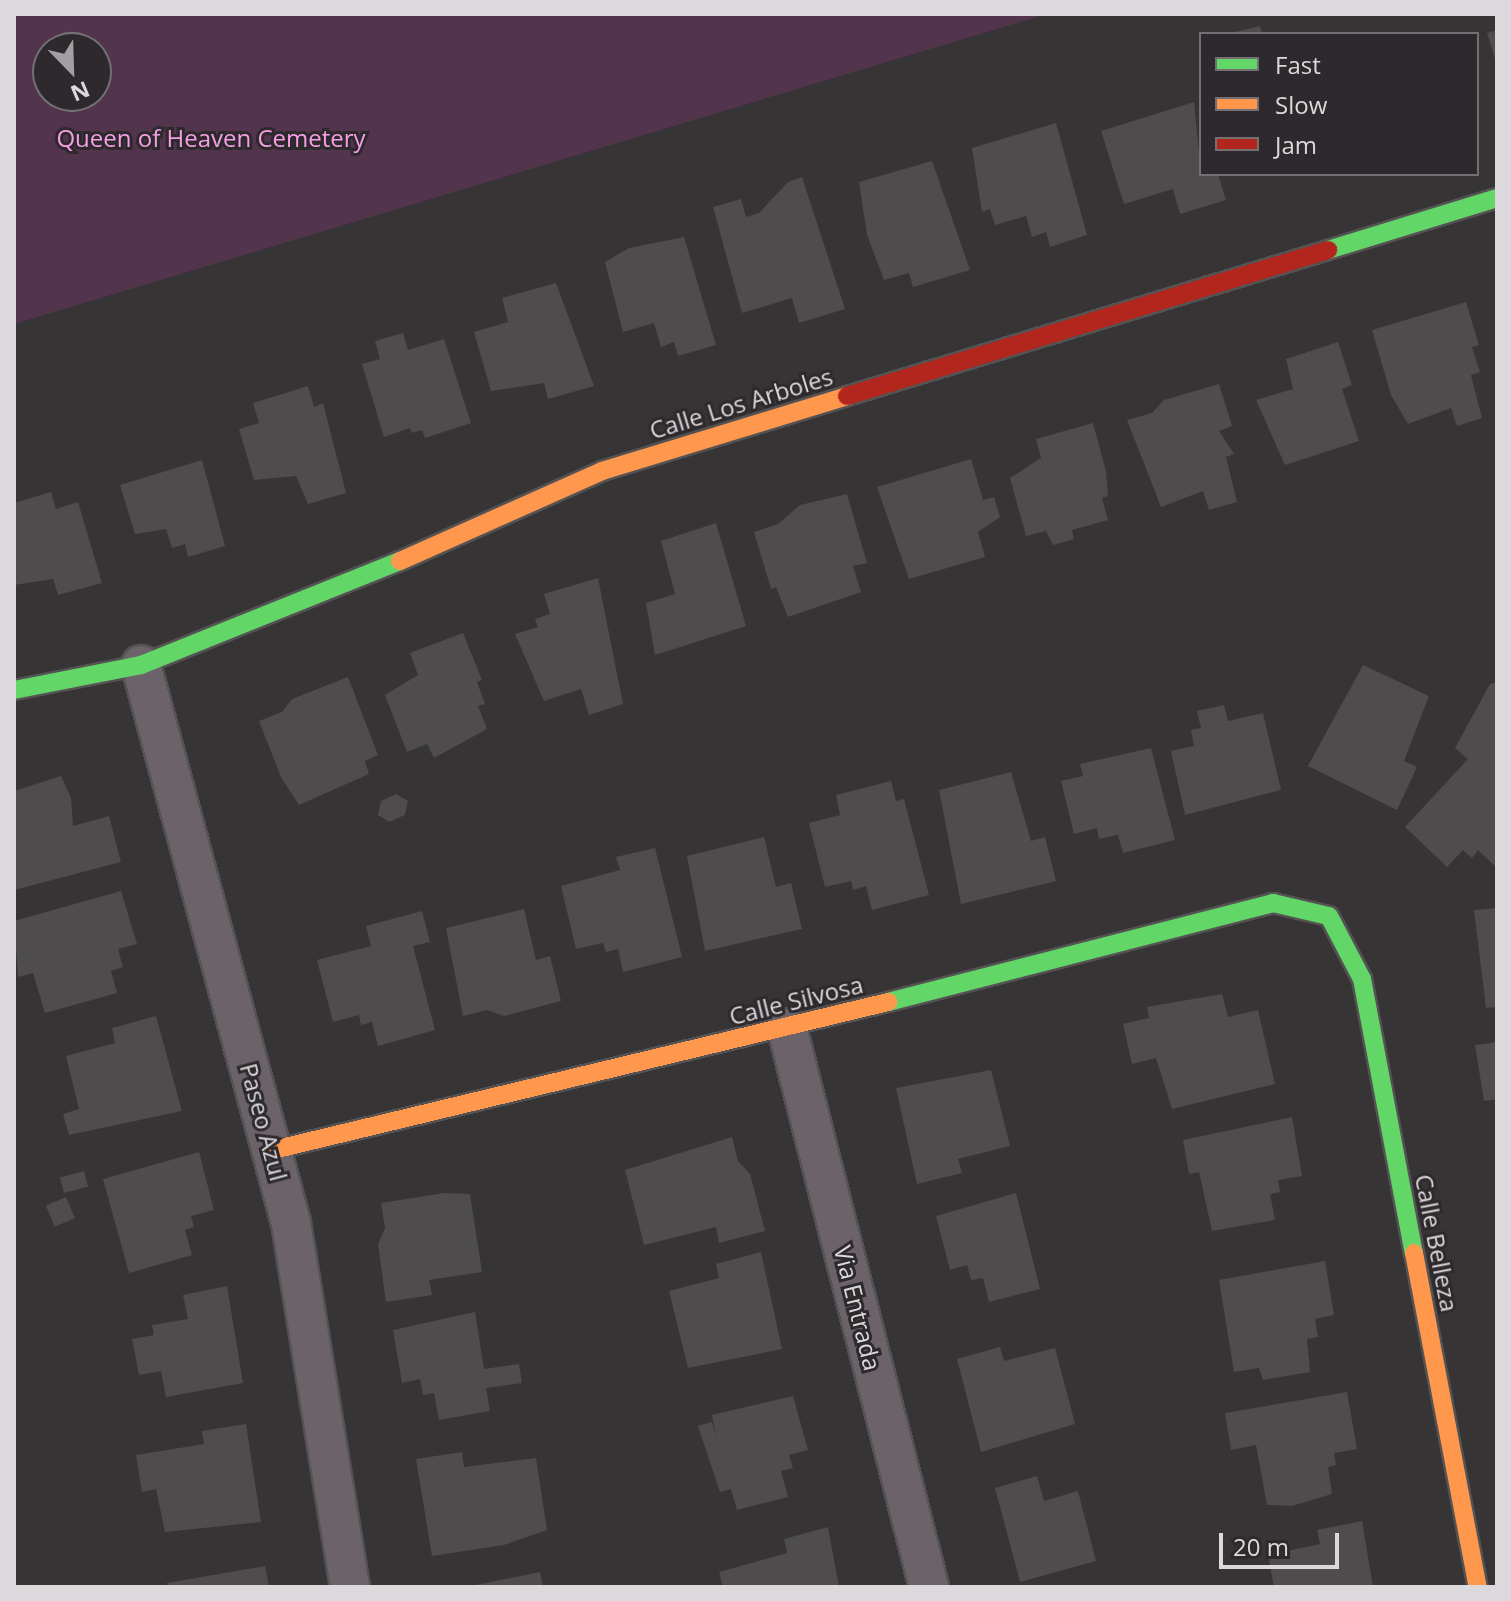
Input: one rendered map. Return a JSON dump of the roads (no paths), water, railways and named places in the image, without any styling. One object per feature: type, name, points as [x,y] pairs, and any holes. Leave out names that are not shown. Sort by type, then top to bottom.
[{"type":"street","name":"Calle Los Arboles","points":[[14,690],[141,665],[333,591],[602,471],[1497,198]]},
{"type":"street","name":"Paseo Azul","points":[[141,665],[291,1223],[350,1587]]},
{"type":"street","name":"Calle Silvosa","points":[[273,1150],[787,1028],[1273,903],[1329,916]]},
{"type":"street","name":"Calle Belleza","points":[[1329,916],[1362,979],[1478,1587]]},
{"type":"street","name":"Via Entrada","points":[[787,1028],[929,1587]]},
{"type":"park label","name":"Queen of Heaven Cemetery","points":[[211,138]]}]
